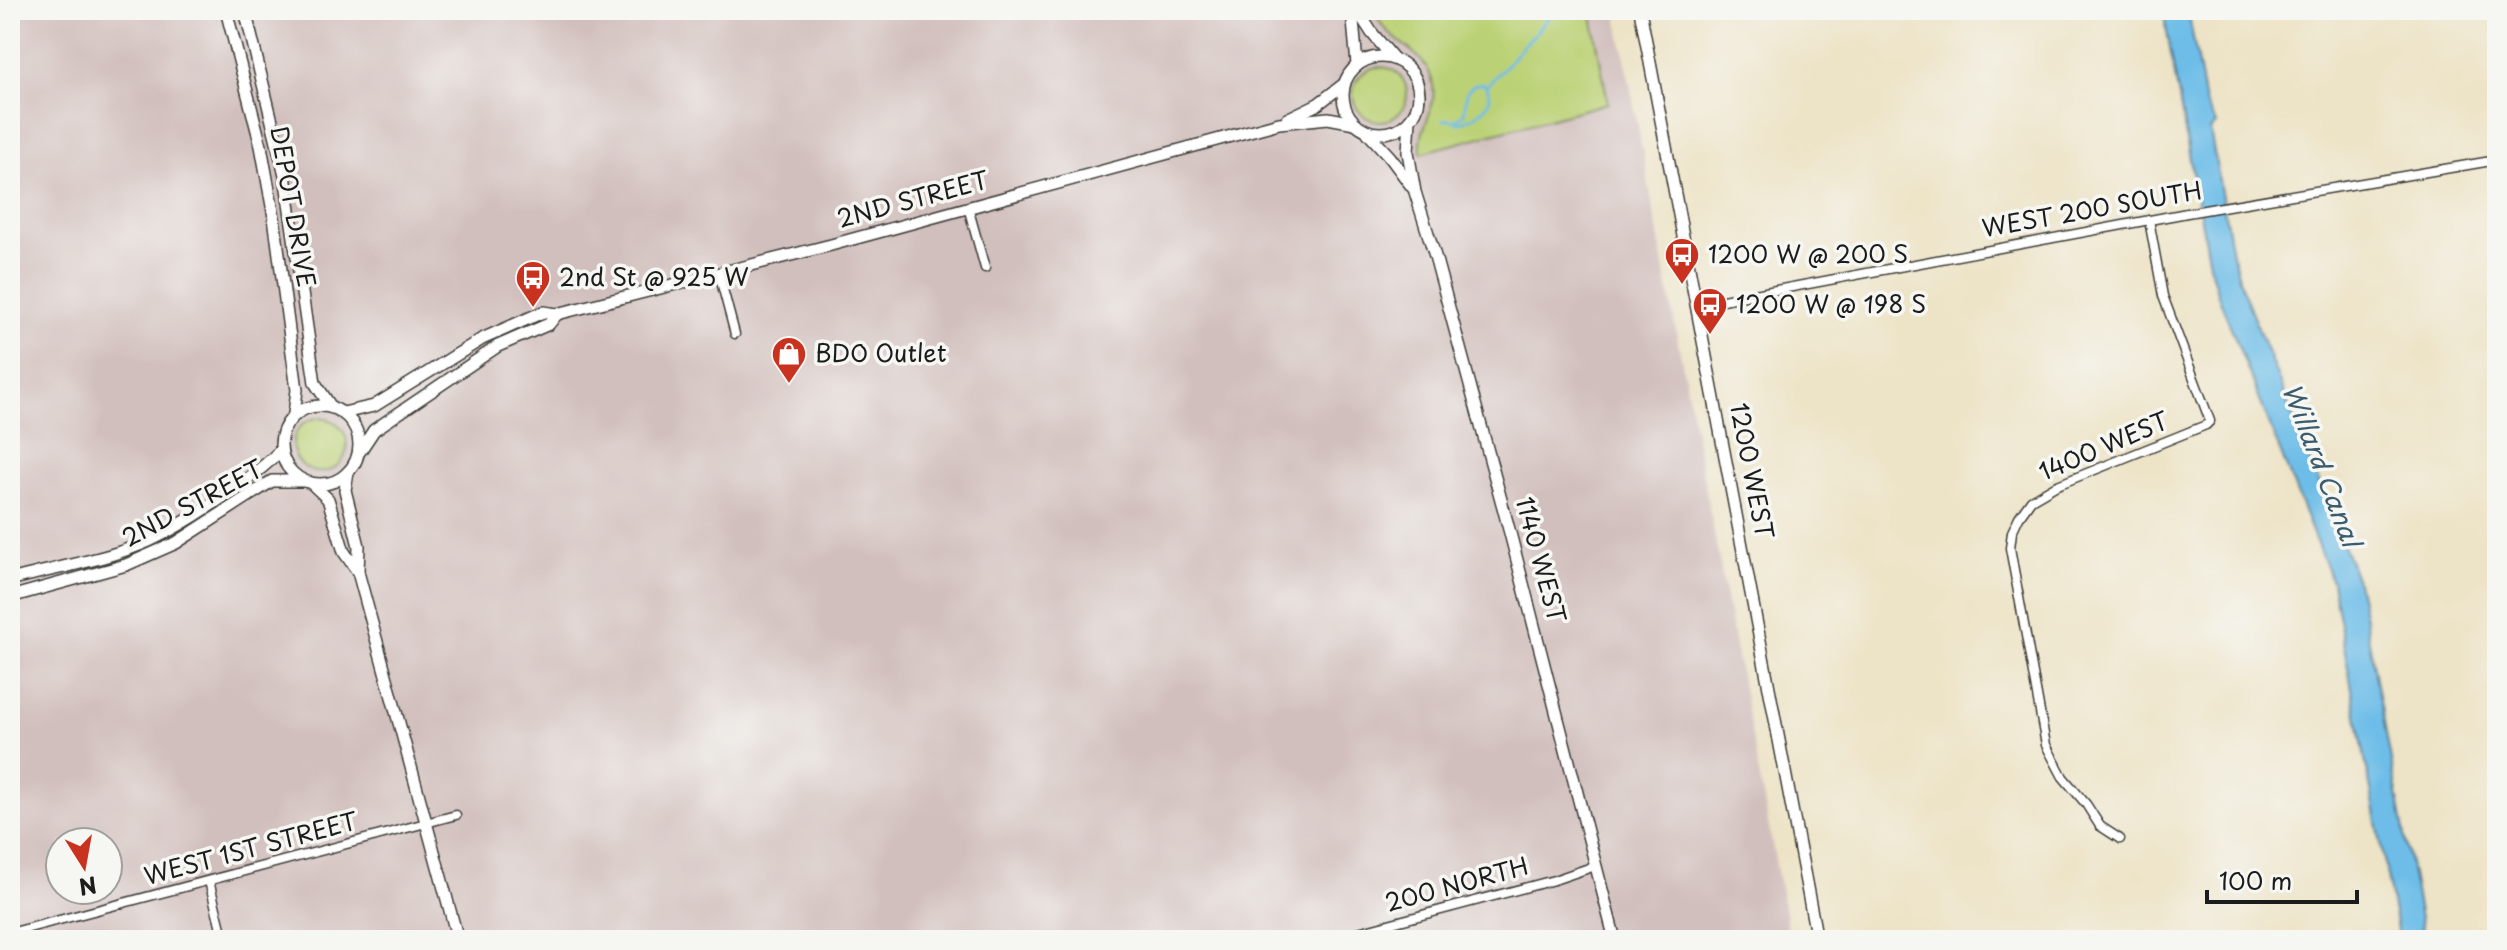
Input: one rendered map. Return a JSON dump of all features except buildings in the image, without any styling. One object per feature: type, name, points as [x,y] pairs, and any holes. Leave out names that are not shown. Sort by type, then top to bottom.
[{"type":"street","name":"DEPOT DRIVE","points":[[226,10],[261,146],[274,217],[297,390],[294,414]]},
{"type":"street","name":"DEPOT DRIVE","points":[[245,10],[285,175],[315,383],[331,407]]},
{"type":"street","points":[[1355,10],[1393,59],[1413,74],[1418,85],[1417,110],[1410,120],[1391,133],[1368,133],[1355,123],[1344,104],[1344,84],[1357,64],[1368,58],[1381,56],[1393,59]]},
{"type":"street","points":[[1355,10],[1357,64]]},
{"type":"street","name":"1200 WEST","points":[[1640,10],[1817,940]]},
{"type":"street","name":"2ND STREET","points":[[1279,123],[1318,104],[1344,84]]},
{"type":"street","name":"2ND STREET","points":[[343,413],[374,406],[482,339],[543,312],[557,314],[719,274],[1279,123],[1328,118],[1355,123]]},
{"type":"street","name":"1140 WEST","points":[[1410,120],[1408,149],[1415,192],[1518,563],[1615,940]]},
{"type":"street","name":"1140 WEST","points":[[1368,133],[1415,192]]},
{"type":"street","name":"WEST 200 SOUTH","points":[[1696,305],[2231,205],[2497,160]]},
{"type":"street","points":[[968,207],[985,268]]},
{"type":"street","name":"1400 WEST","points":[[2120,839],[2100,826],[2063,777],[2046,745],[2010,548],[2012,532],[2031,500],[2055,486],[2210,421],[2163,296],[2149,220]]},
{"type":"street","points":[[719,274],[735,334]]},
{"type":"street","name":"2ND STREET","points":[[358,453],[374,430],[498,346],[549,324],[557,314]]},
{"type":"street","points":[[358,572],[344,552],[328,499],[293,474],[280,451],[283,429],[294,414],[314,406],[331,407],[343,413],[355,426],[359,439],[358,453],[348,472],[345,490],[359,546],[358,572],[458,940]]},
{"type":"street","name":"2ND STREET","points":[[10,580],[140,545],[170,530],[264,466],[280,451]]},
{"type":"street","points":[[307,482],[331,483],[348,472]]},
{"type":"street","name":"2ND STREET","points":[[10,597],[126,565],[176,543],[272,481],[307,482]]},
{"type":"street","name":"WEST 1ST STREET","points":[[10,933],[456,815]]},
{"type":"street","name":"200 NORTH","points":[[1328,940],[1554,880],[1595,866]]},
{"type":"street","points":[[209,881],[224,940]]},
{"type":"shaded area","points":[[10,10],[1616,10],[1790,940],[10,940]]},
{"type":"green space","points":[[1388,10],[1591,10],[1608,103],[1421,153],[1422,135],[1434,94],[1433,85],[1424,63],[1381,24],[1375,13]]},
{"type":"green space","points":[[1380,67],[1399,75],[1407,94],[1399,113],[1380,121],[1361,113],[1353,94],[1361,75]]},
{"type":"green space","points":[[320,418],[339,426],[347,445],[339,464],[320,472],[301,464],[293,445],[301,426]]},
{"type":"water","points":[[2163,10],[2188,10],[2205,103],[2216,124],[2210,130],[2232,253],[2242,288],[2325,497],[2332,500],[2333,519],[2356,578],[2424,940],[2399,940],[2332,582],[2218,295],[2209,264]]},
{"type":"waterway","points":[[1488,85],[1552,14]]},
{"type":"waterway","points":[[1444,120],[1456,120],[1464,114],[1467,92],[1473,85],[1482,83],[1487,86],[1490,97],[1482,111],[1457,123]]},
{"type":"place","name":"1200 W @ 200 S","points":[[1682,286]]},
{"type":"place","name":"2nd St @ 925 W","points":[[533,309]]},
{"type":"place","name":"1200 W @ 198 S","points":[[1710,336]]},
{"type":"place","name":"BDO Outlet","points":[[789,385]]},
{"type":"water label","name":"Willard Canal","points":[[2321,465]]}]
